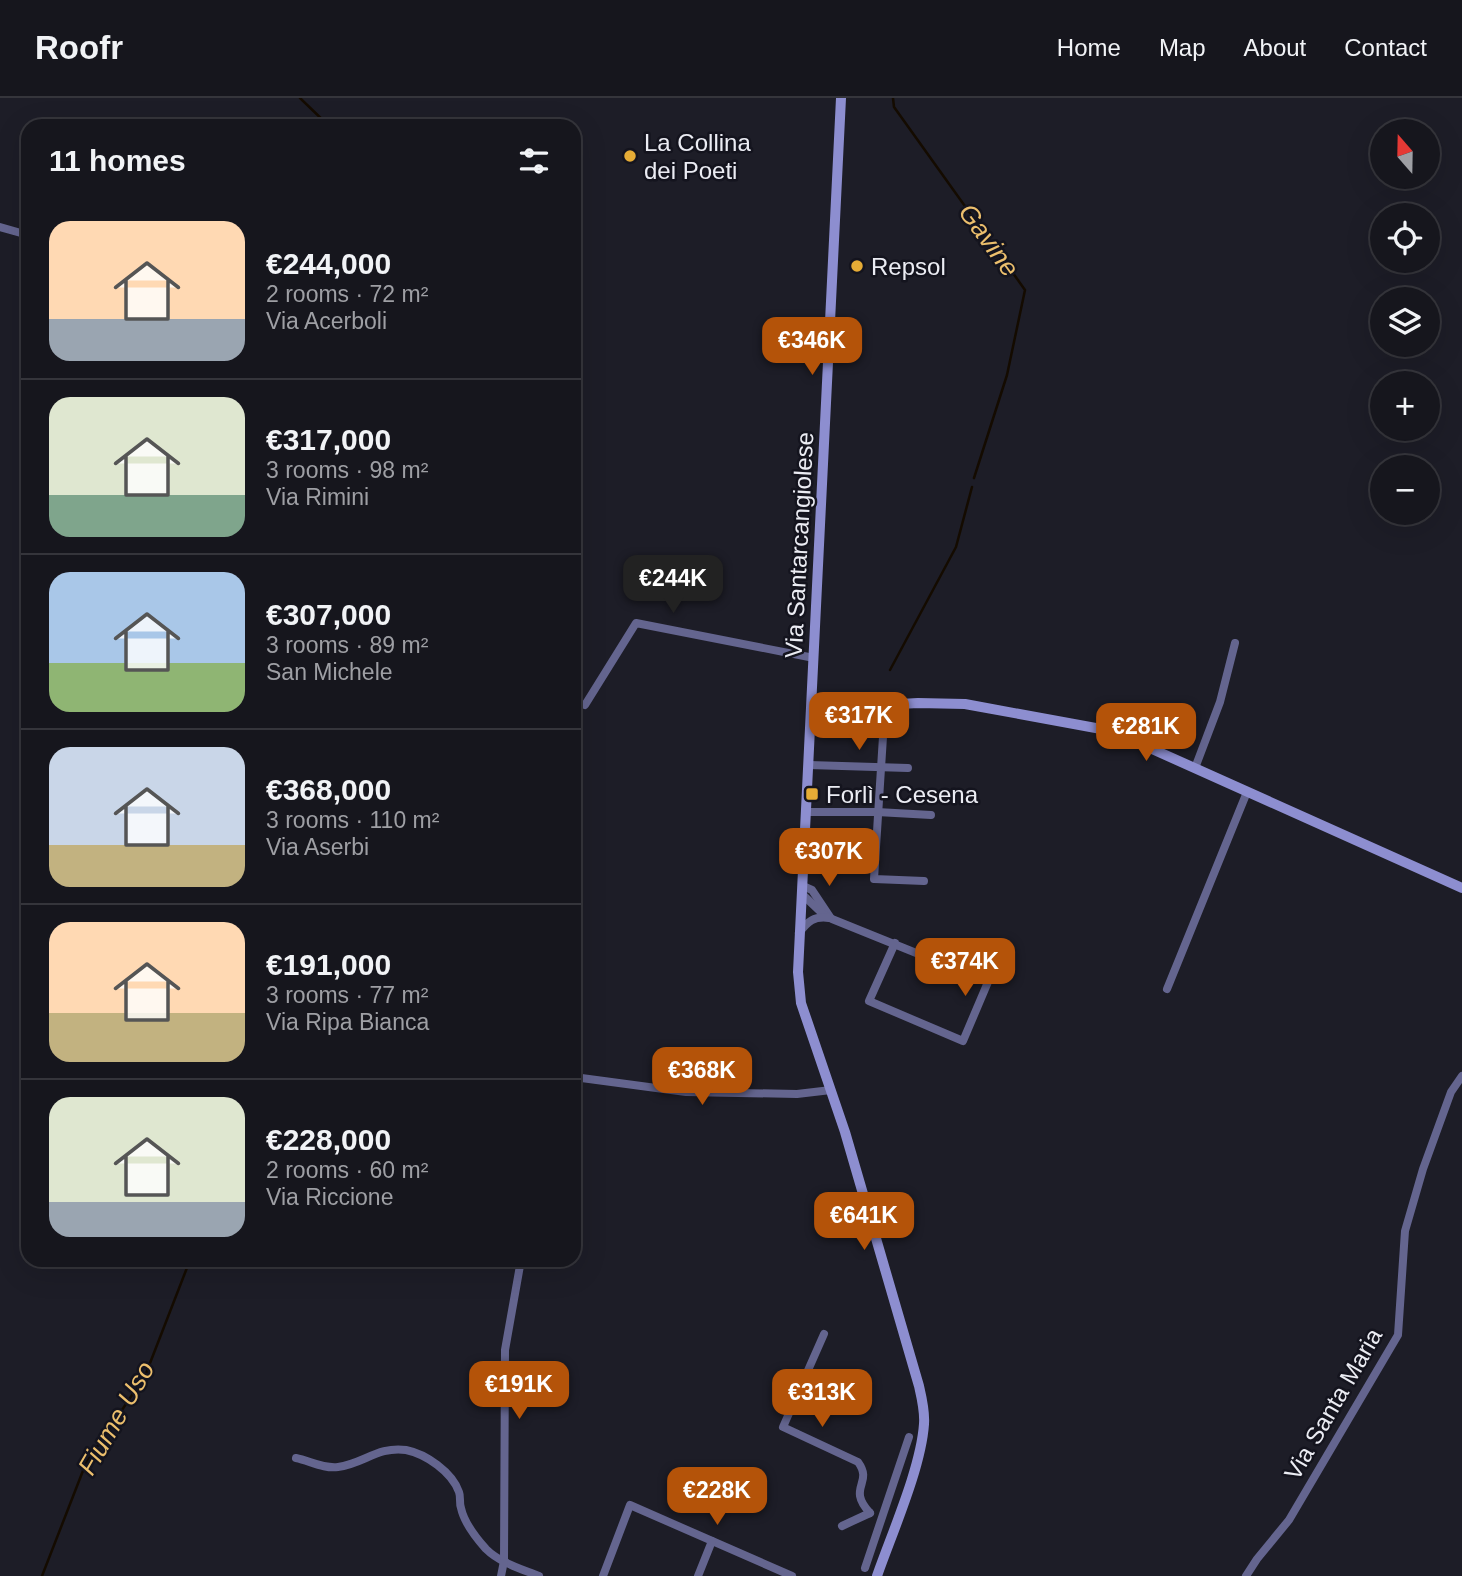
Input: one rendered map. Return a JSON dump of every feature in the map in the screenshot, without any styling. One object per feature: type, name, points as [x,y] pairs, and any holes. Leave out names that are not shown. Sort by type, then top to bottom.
[{"type":"main road","name":"Via Santarcangiolese","points":[[841,98],[798,972],[801,1003],[831,1090],[916,1375],[924,1412],[920,1448],[877,1576]]},
{"type":"main road","points":[[812,709],[965,704],[1112,731],[1462,888]]},
{"type":"street","points":[[0,227],[21,233]]},
{"type":"street","points":[[585,705],[636,623],[814,657]]},
{"type":"street","points":[[1195,768],[1220,702],[1235,643]]},
{"type":"street","points":[[885,705],[874,878],[924,881]]},
{"type":"street","points":[[809,765],[908,768]]},
{"type":"street","points":[[1167,989],[1247,792]]},
{"type":"street","points":[[807,812],[877,811],[931,815]]},
{"type":"street","points":[[803,890],[816,908],[832,919],[895,943],[988,982],[963,1041],[869,1001],[895,943]]},
{"type":"street","points":[[799,933],[814,918],[832,919]]},
{"type":"street","name":"Via Santa Maria","points":[[1247,1576],[1257,1559],[1289,1520],[1398,1335],[1405,1231],[1423,1168],[1451,1092],[1462,1076]]},
{"type":"street","points":[[581,1078],[686,1092],[797,1094],[831,1090]]},
{"type":"street","points":[[501,1576],[504,1561],[505,1350],[520,1267]]},
{"type":"street","points":[[824,1335],[783,1427],[858,1462],[863,1468],[864,1477],[858,1495],[870,1513]]},
{"type":"street","points":[[865,1568],[909,1437]]},
{"type":"street","points":[[296,1458],[324,1467],[340,1467],[382,1450],[406,1450],[429,1459],[453,1478],[460,1494],[460,1508],[487,1550],[504,1561],[539,1576]]},
{"type":"street","points":[[603,1576],[630,1505],[781,1574],[792,1576]]},
{"type":"street","points":[[842,1526],[870,1513],[898,1518]]},
{"type":"street","points":[[698,1576],[712,1541]]},
{"type":"waterway","name":"Fiume Uso","points":[[300,98],[322,119]]},
{"type":"waterway","name":"Gavine","points":[[893,98],[894,107],[1025,290],[1007,375],[974,478]]},
{"type":"waterway","name":"Gavine","points":[[890,670],[956,547],[972,487]]},
{"type":"waterway","name":"Fiume Uso","points":[[42,1576],[86,1463],[145,1376],[187,1267]]},
{"type":"place","name":"La Collina dei Poeti","points":[[630,156]]},
{"type":"place","name":"Repsol","points":[[857,266]]},
{"type":"place","name":"Forlì - Cesena","points":[[812,794]]}]
